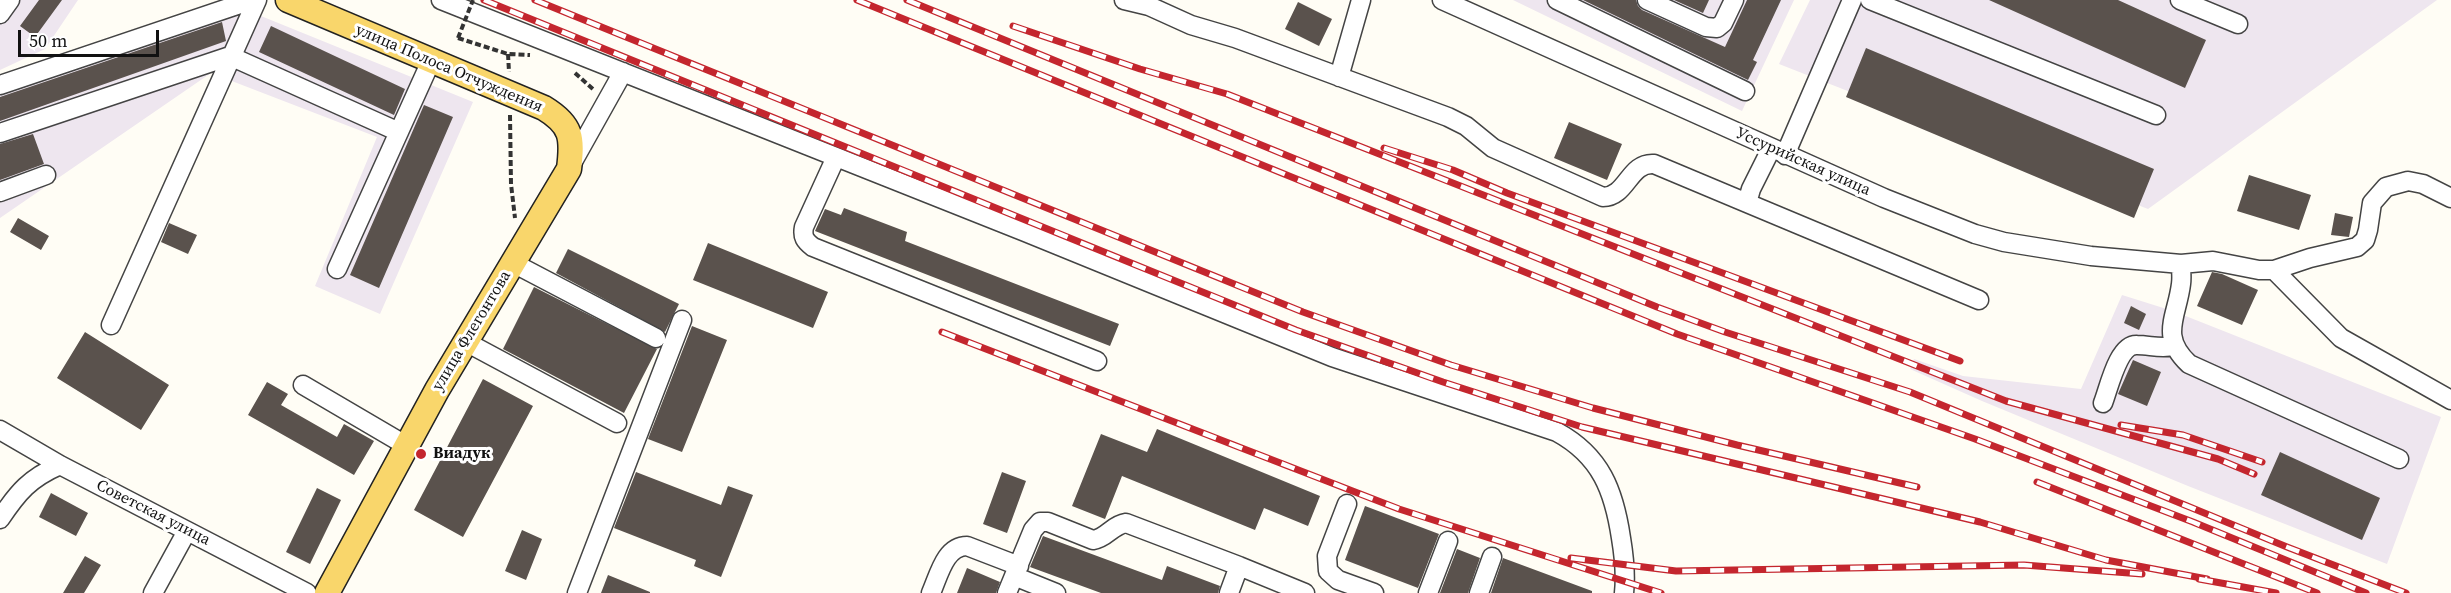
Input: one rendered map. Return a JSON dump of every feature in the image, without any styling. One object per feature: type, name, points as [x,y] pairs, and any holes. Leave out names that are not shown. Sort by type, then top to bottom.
[{"type":"main road","name":"улица Полоса Отчуждения","points":[[288,0],[544,108],[565,125],[572,145],[568,169]]},
{"type":"main road","name":"улица Флегонтова","points":[[327,593],[466,342],[568,169]]},
{"type":"street","points":[[0,14],[10,0]]},
{"type":"street","points":[[0,85],[252,0]]},
{"type":"street","points":[[111,325],[257,0]]},
{"type":"street","points":[[441,0],[1332,357],[1563,435],[1581,447],[1600,470],[1611,492],[1616,506],[1623,550],[1624,593]]},
{"type":"street","points":[[1124,0],[1156,4],[1202,29],[1235,38],[1448,117],[1466,126],[1493,148],[1603,197],[1616,194],[1640,165],[1654,164],[1979,300]]},
{"type":"street","points":[[1340,77],[1360,0]]},
{"type":"street","name":"Уссурийская улица","points":[[1442,0],[1474,6],[1778,152],[1975,234],[2004,242],[2091,256],[2181,264],[2213,261],[2259,270],[2274,270]]},
{"type":"street","points":[[1557,0],[1744,91]]},
{"type":"street","points":[[1647,0],[1706,27],[1717,28],[1723,23],[1734,0]]},
{"type":"street","points":[[1747,203],[1751,189],[1778,152],[1852,0]]},
{"type":"street","points":[[1870,0],[2156,115]]},
{"type":"street","points":[[2180,0],[2238,24]]},
{"type":"street","points":[[0,133],[230,56],[399,132]]},
{"type":"street","points":[[337,269],[431,61]]},
{"type":"street","name":"улица Флегонтова","points":[[568,169],[622,72]]},
{"type":"street","points":[[836,157],[804,227],[803,235],[806,242],[813,247],[1097,361]]},
{"type":"street","points":[[0,192],[46,175]]},
{"type":"street","points":[[2451,198],[2423,184],[2408,181],[2386,187],[2372,203],[2368,230],[2364,240],[2357,247],[2310,258],[2274,270],[2341,338],[2451,400]]},
{"type":"street","points":[[517,257],[656,338]]},
{"type":"street","points":[[2181,264],[2181,285],[2173,311],[2174,346],[2179,355],[2189,364],[2399,459]]},
{"type":"street","points":[[578,593],[682,320]]},
{"type":"street","points":[[466,342],[617,423]]},
{"type":"street","points":[[2103,403],[2121,354],[2129,346],[2162,348],[2174,346]]},
{"type":"street","points":[[303,385],[407,446]]},
{"type":"street","name":"Советская улица","points":[[0,430],[60,465],[308,593]]},
{"type":"street","points":[[0,519],[34,477],[60,465]]},
{"type":"street","points":[[1347,504],[1327,556],[1328,571],[1338,580],[1374,593]]},
{"type":"street","points":[[1013,578],[1033,530],[1040,522],[1048,522],[1093,540],[1101,539],[1115,526],[1125,523],[1305,593]]},
{"type":"street","points":[[153,593],[187,531]]},
{"type":"street","points":[[1428,593],[1448,541]]},
{"type":"street","points":[[932,593],[952,549],[959,546],[968,546],[1013,578],[1056,593]]},
{"type":"street","points":[[1479,593],[1492,557]]},
{"type":"street","points":[[1229,593],[1239,566]]},
{"type":"path","points":[[473,0],[458,38],[508,54],[539,57]]},
{"type":"path","points":[[508,54],[511,93],[511,184],[517,257]]},
{"type":"path","points":[[567,68],[606,101]]},
{"type":"shaded area","points":[[0,0],[78,0],[45,49],[0,70]]},
{"type":"shaded area","points":[[1513,0],[1794,0],[1742,111]]},
{"type":"shaded area","points":[[1810,0],[2437,0],[2148,209],[1779,64]]},
{"type":"shaded area","points":[[224,1],[473,102],[380,314],[315,286],[377,137],[211,73],[0,218],[0,88]]},
{"type":"shaded area","points":[[2122,295],[2173,311],[2441,417],[2387,564],[2188,486],[1910,369],[1914,359],[1963,376],[2081,389]]},
{"type":"building","points":[[39,0],[62,0],[35,37],[20,26]]},
{"type":"building","points":[[1583,0],[1636,0],[1642,10],[1725,47],[1747,0],[1781,0],[1753,60],[1757,62],[1748,80]]},
{"type":"building","points":[[1674,0],[1709,0],[1703,13]]},
{"type":"building","points":[[1989,0],[2118,0],[2206,40],[2185,88]]},
{"type":"building","points":[[1298,2],[1332,19],[1319,46],[1285,29]]},
{"type":"building","points":[[222,22],[226,41],[0,121],[0,97]]},
{"type":"building","points":[[271,26],[405,89],[394,115],[259,52]]},
{"type":"building","points":[[1866,48],[2154,169],[2134,218],[1846,97]]},
{"type":"building","points":[[424,105],[453,117],[379,288],[350,275]]},
{"type":"building","points":[[1569,122],[1622,144],[1607,180],[1554,158]]},
{"type":"building","points":[[33,134],[44,164],[0,180],[0,144]]},
{"type":"building","points":[[2249,175],[2311,195],[2299,230],[2237,211]]},
{"type":"building","points":[[844,208],[907,232],[905,241],[1119,324],[1110,346],[815,231],[825,209],[841,215]]},
{"type":"building","points":[[2335,213],[2353,217],[2349,237],[2331,235]]},
{"type":"building","points":[[18,218],[49,236],[41,250],[10,232]]},
{"type":"building","points":[[169,223],[197,235],[188,254],[161,242]]},
{"type":"building","points":[[708,243],[828,292],[813,328],[693,280]]},
{"type":"building","points":[[568,249],[679,304],[665,332],[556,273]]},
{"type":"building","points":[[2212,272],[2258,290],[2242,325],[2197,306]]},
{"type":"building","points":[[534,287],[657,349],[624,413],[503,349]]},
{"type":"building","points":[[2131,306],[2146,314],[2139,330],[2124,323]]},
{"type":"building","points":[[692,326],[727,340],[682,452],[648,439]]},
{"type":"building","points":[[85,332],[169,385],[141,430],[57,378]]},
{"type":"building","points":[[2133,360],[2161,372],[2147,406],[2118,394]]},
{"type":"building","points":[[483,379],[533,406],[463,537],[414,510]]},
{"type":"building","points":[[267,382],[288,394],[281,405],[337,437],[344,424],[374,441],[354,475],[248,415]]},
{"type":"building","points":[[1157,429],[1320,496],[1308,526],[1264,508],[1255,530],[1122,476],[1105,519],[1072,506],[1101,434],[1147,452]]},
{"type":"building","points":[[2280,452],[2380,498],[2362,540],[2261,495]]},
{"type":"building","points":[[636,472],[721,505],[728,486],[753,495],[721,577],[694,566],[696,560],[614,528]]},
{"type":"building","points":[[1002,472],[1026,481],[1007,533],[983,524]]},
{"type":"building","points":[[317,488],[341,500],[310,564],[286,552]]},
{"type":"building","points":[[51,493],[88,513],[76,536],[39,517]]},
{"type":"building","points":[[1365,506],[1439,534],[1418,588],[1345,560]]},
{"type":"building","points":[[522,530],[542,539],[526,580],[505,571]]},
{"type":"building","points":[[1043,536],[1162,580],[1167,566],[1220,586],[1218,593],[1101,593],[1030,567]]},
{"type":"building","points":[[1457,549],[1480,558],[1468,593],[1440,593]]},
{"type":"building","points":[[85,556],[101,565],[84,593],[63,593]]},
{"type":"building","points":[[1503,558],[1592,591],[1592,593],[1491,593]]},
{"type":"building","points":[[967,568],[1000,582],[996,593],[957,593]]},
{"type":"building","points":[[608,575],[650,592],[650,593],[601,593]]},
{"type":"railway","points":[[484,0],[1296,330],[1443,382],[1582,427],[1980,522],[2106,560],[2207,579]]},
{"type":"railway","points":[[535,0],[1303,312],[1451,365],[1593,408],[1737,445],[1917,487]]},
{"type":"railway","points":[[857,0],[1677,334],[1975,439],[2193,522],[2366,593]]},
{"type":"railway","points":[[907,0],[1657,307],[1725,332],[1910,392],[2287,547],[2406,593]]},
{"type":"railway","points":[[1013,26],[1140,69],[1227,94],[2006,401],[2218,459],[2254,474]]},
{"type":"railway","points":[[1384,148],[1453,170],[1507,193],[1960,361]]},
{"type":"railway","points":[[942,332],[1399,509],[1661,593]]},
{"type":"railway","points":[[2121,425],[2183,435],[2262,462]]},
{"type":"railway","points":[[2037,482],[2317,593]]},
{"type":"railway","points":[[1571,558],[1676,571],[2024,565],[2142,574]]},
{"type":"railway","points":[[2199,579],[2276,593]]},
{"type":"place","name":"Виадук","points":[[421,454]]}]
